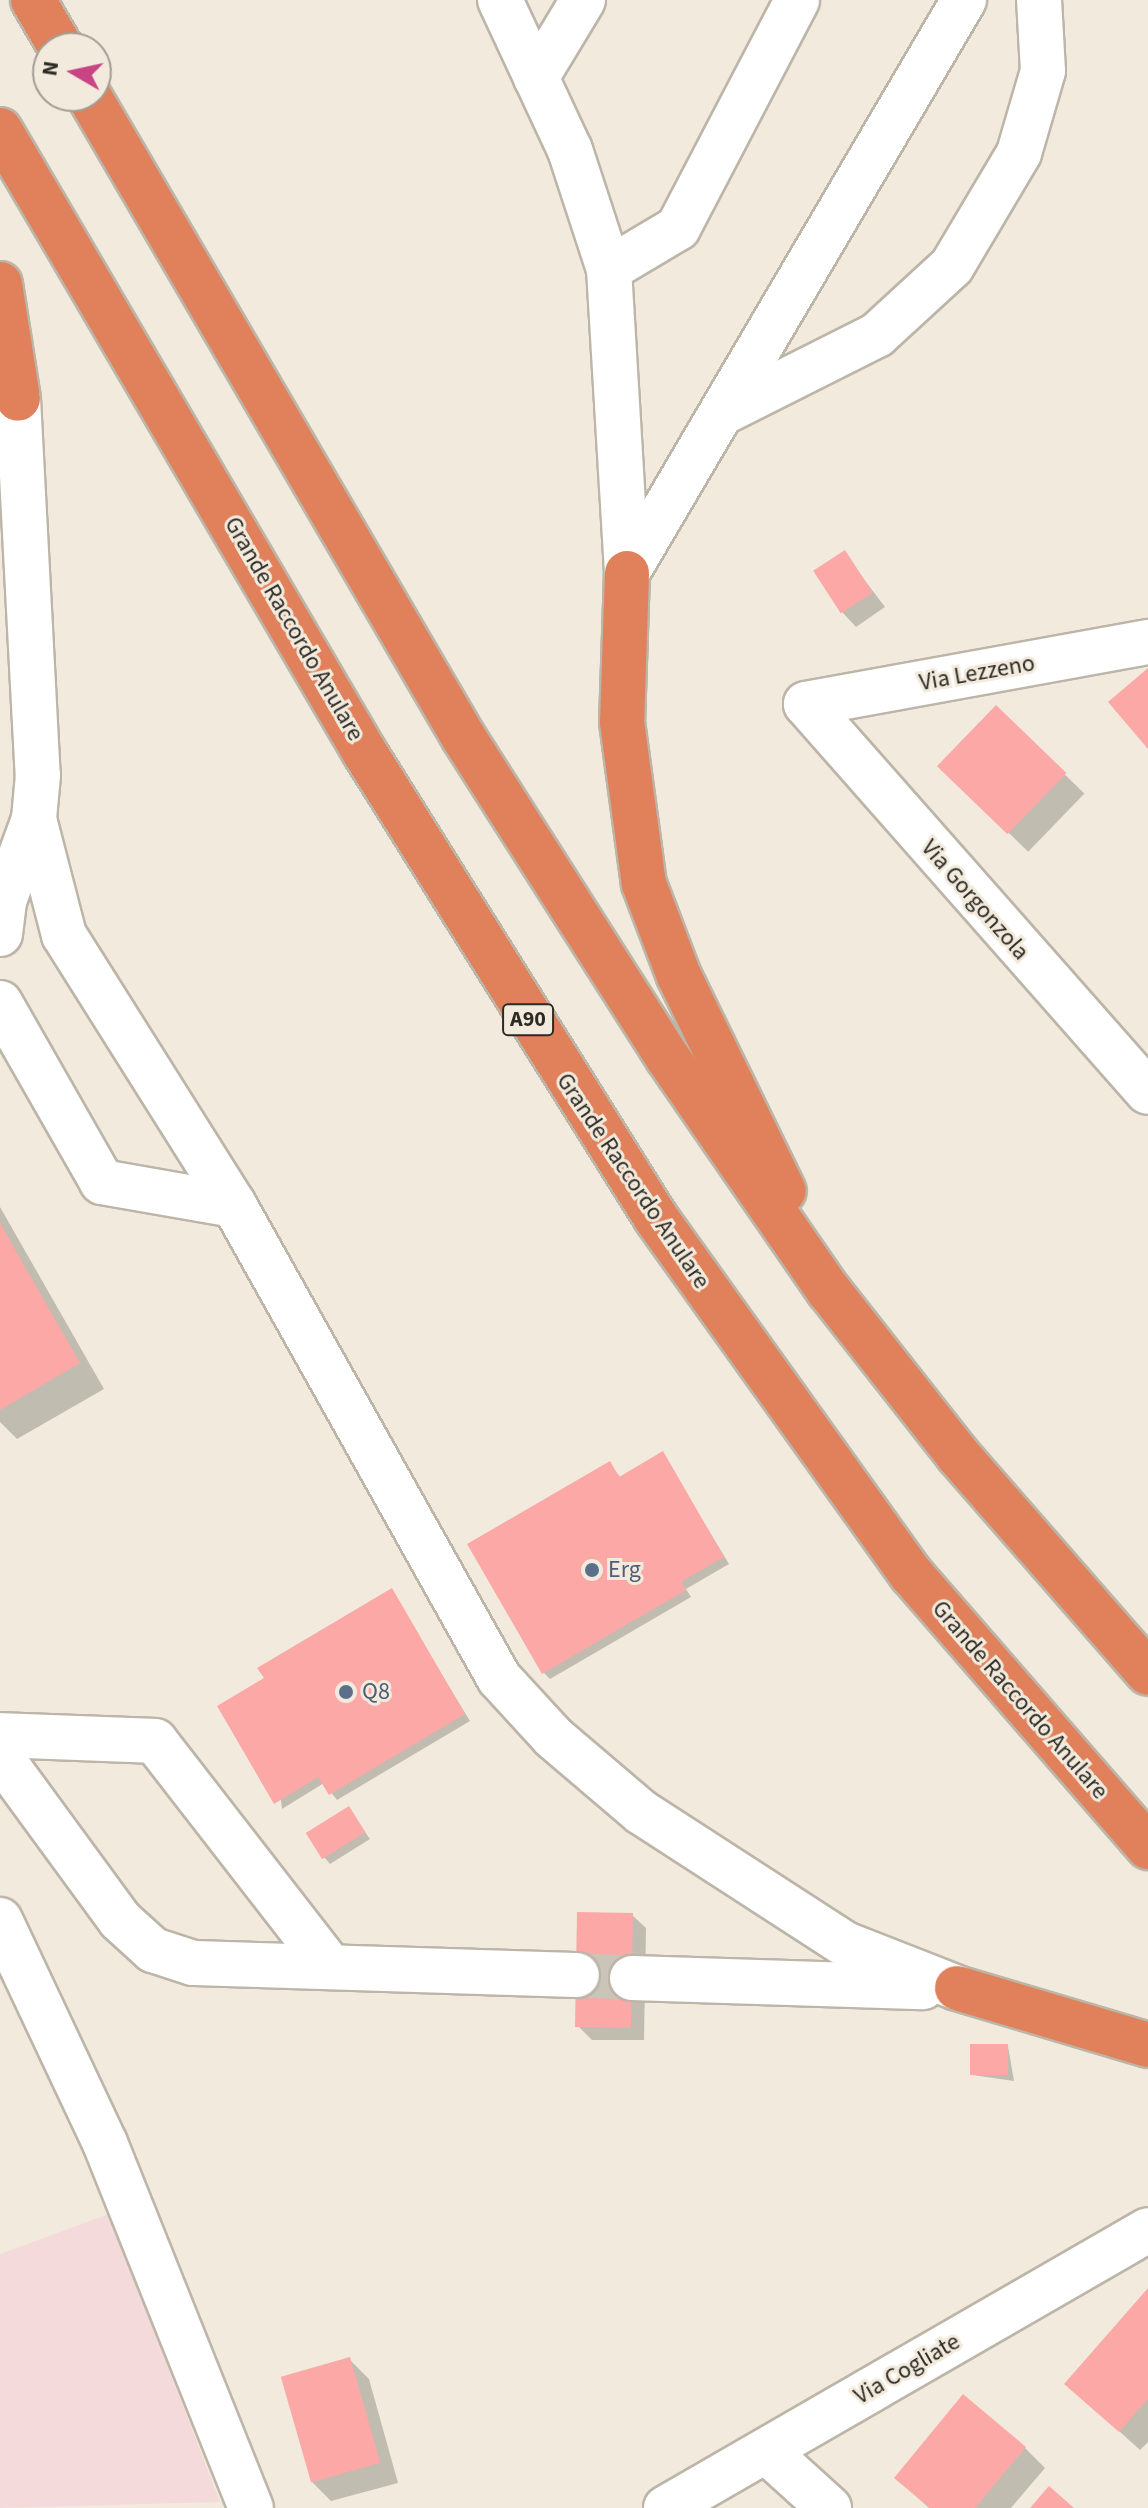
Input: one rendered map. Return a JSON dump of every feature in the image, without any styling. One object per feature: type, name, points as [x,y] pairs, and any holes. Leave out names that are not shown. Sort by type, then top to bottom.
[{"type":"highway","points":[[33,0],[52,32]]},
{"type":"highway","points":[[98,112],[540,861],[829,1291],[958,1455],[1148,1673]]},
{"type":"highway","name":"Grande Raccordo Anulare","points":[[0,130],[365,753],[656,1218],[911,1574],[1148,1847]]},
{"type":"highway","points":[[0,284],[9,412]]},
{"type":"highway","points":[[627,573],[622,722],[644,884],[679,976],[829,1291]]},
{"type":"highway","points":[[957,1988],[1148,2045]]},
{"type":"street","points":[[500,0],[570,150],[609,269],[627,573]]},
{"type":"street","points":[[536,78],[583,0]]},
{"type":"street","points":[[609,269],[678,228],[797,0]]},
{"type":"street","points":[[627,573],[726,411],[964,0]]},
{"type":"street","points":[[726,411],[877,335],[952,266],[1019,153],[1043,71],[1039,0]]},
{"type":"street","points":[[0,934],[4,901],[34,819],[38,775],[9,412]]},
{"type":"street","name":"Via Lezzeno","points":[[806,704],[1148,642]]},
{"type":"street","name":"Via Gorgonzola","points":[[806,704],[1148,1092]]},
{"type":"street","points":[[34,819],[64,935],[234,1205],[499,1678],[553,1737],[641,1812],[845,1944],[957,1988]]},
{"type":"street","points":[[0,1003],[102,1182],[234,1205]]},
{"type":"street","points":[[0,1735],[155,1741],[328,1964]]},
{"type":"street","points":[[0,1756],[120,1920],[153,1950],[193,1963],[328,1964],[577,1975]]},
{"type":"street","points":[[0,1920],[105,2143],[251,2508]]},
{"type":"street","points":[[632,1978],[957,1988]]},
{"type":"street","name":"Via Cogliate","points":[[666,2508],[1148,2230]]},
{"type":"street","points":[[766,2451],[829,2508]]},
{"type":"shaded area","points":[[109,2214],[220,2502],[0,2508],[0,2254]]},
{"type":"building","points":[[845,550],[873,593],[841,613],[813,571]]},
{"type":"building","points":[[1148,668],[1148,749],[1108,702]]},
{"type":"building","points":[[996,705],[1066,773],[1007,834],[937,766]]},
{"type":"building","points":[[0,1223],[80,1363],[0,1410]]},
{"type":"building","name":"Erg","points":[[663,1451],[724,1557],[681,1582],[686,1590],[542,1674],[467,1544],[610,1461],[619,1477]]},
{"type":"building","name":"Q8","points":[[392,1588],[465,1714],[329,1795],[318,1777],[274,1804],[217,1706],[264,1678],[257,1668]]},
{"type":"building","points":[[349,1806],[365,1832],[322,1859],[306,1833]]},
{"type":"building","points":[[577,1912],[633,1913],[631,2028],[575,2027]]},
{"type":"building","points":[[970,2044],[1008,2044],[1008,2075],[970,2075]]},
{"type":"building","points":[[1148,2288],[1148,2399],[1119,2432],[1064,2384]]},
{"type":"building","points":[[350,2357],[380,2463],[311,2483],[281,2377]]},
{"type":"building","points":[[963,2394],[1026,2447],[975,2508],[930,2508],[894,2478]]},
{"type":"building","points":[[1049,2486],[1074,2508],[1030,2508]]},
{"type":"tunnel","points":[[577,1975],[632,1978]]},
{"type":"place","name":"Erg","points":[[592,1570]]},
{"type":"place","name":"Q8","points":[[346,1692]]}]
